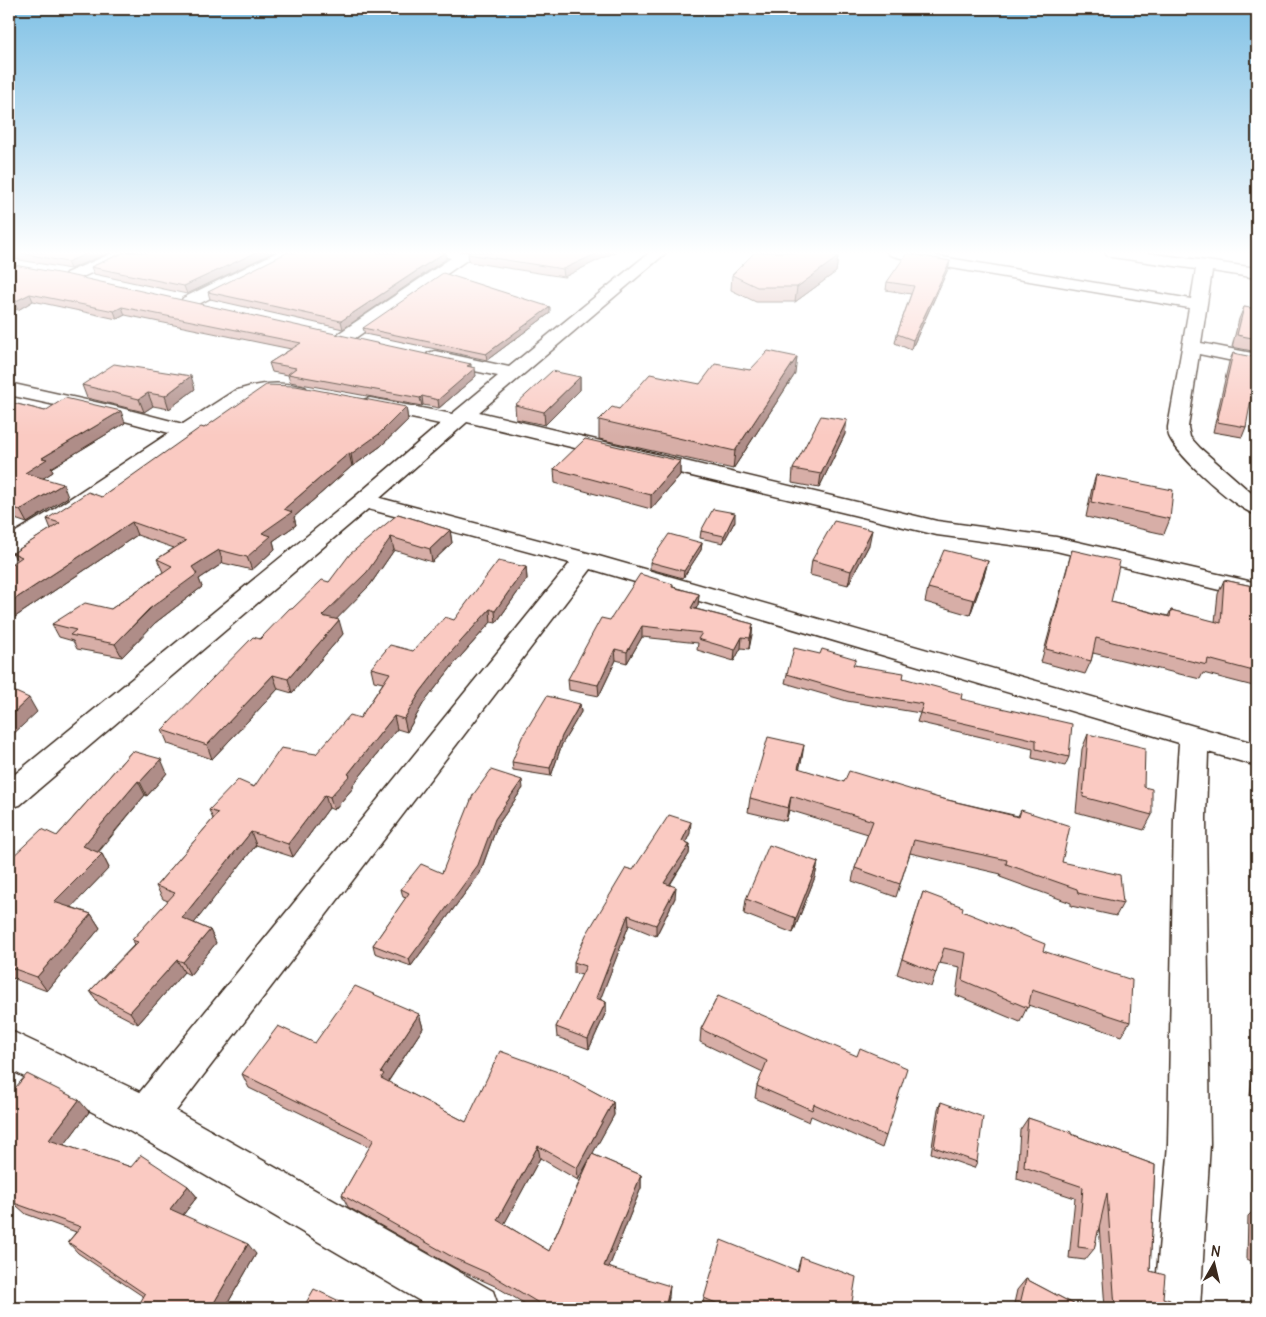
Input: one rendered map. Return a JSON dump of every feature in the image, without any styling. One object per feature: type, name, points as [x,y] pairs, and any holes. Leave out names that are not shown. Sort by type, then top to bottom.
[{"type":"street","points":[[346,337],[380,313]]},
{"type":"street","points":[[9,796],[586,313]]},
{"type":"street","points":[[1197,313],[1178,427],[1180,438],[1187,448],[1222,480],[1257,508]]},
{"type":"street","points":[[327,333],[372,343]]},
{"type":"street","points":[[1191,347],[1257,360]]},
{"type":"street","points":[[416,352],[514,374]]},
{"type":"street","points":[[9,546],[62,514],[240,395],[255,390],[280,388],[320,394]]},
{"type":"street","points":[[9,389],[113,412],[184,431]]},
{"type":"street","points":[[348,400],[460,418],[937,528],[1056,544],[1257,592]]},
{"type":"street","points":[[364,501],[586,560],[1257,755]]},
{"type":"street","points":[[146,1117],[586,560]]},
{"type":"street","points":[[1177,1308],[1189,1144],[1190,818],[1194,738]]},
{"type":"street","points":[[9,1050],[146,1117],[476,1308]]},
{"type":"building","points":[[154,313],[243,313],[471,364],[467,366],[475,368],[438,400],[288,374],[296,368],[269,363],[301,343]]},
{"type":"building","points":[[306,313],[352,313],[341,321]]},
{"type":"building","points":[[384,313],[541,313],[486,354],[363,328]]},
{"type":"building","points":[[904,313],[925,313],[913,340],[897,334]]},
{"type":"building","points":[[1242,313],[1257,313],[1257,339],[1237,335]]},
{"type":"building","points":[[768,351],[797,357],[735,451],[599,420],[612,407],[619,409],[650,374],[700,384],[715,364],[750,370]]},
{"type":"building","points":[[1233,353],[1257,358],[1246,427],[1217,422]]},
{"type":"building","points":[[114,364],[191,376],[165,396],[148,393],[139,399],[82,385]]},
{"type":"building","points":[[552,371],[580,377],[544,412],[515,405]]},
{"type":"building","points":[[266,385],[296,386],[406,407],[379,434],[351,454],[349,453],[284,509],[292,512],[262,533],[271,536],[247,557],[219,550],[192,567],[197,574],[149,609],[115,644],[70,635],[76,630],[52,624],[85,603],[111,609],[172,566],[157,559],[186,541],[132,522],[9,603],[9,566],[22,557],[13,553],[60,523],[47,519],[88,492],[102,497],[201,427],[204,428]]},
{"type":"building","points":[[65,398],[121,411],[42,458],[47,459],[25,473],[63,484],[20,510],[9,506],[9,402],[45,411]]},
{"type":"building","points":[[821,416],[847,420],[821,474],[793,469]]},
{"type":"building","points":[[585,439],[680,461],[651,495],[554,469]]},
{"type":"building","points":[[1096,475],[1173,490],[1170,519],[1091,502]]},
{"type":"building","points":[[713,509],[735,513],[724,536],[701,531]]},
{"type":"building","points":[[398,514],[450,530],[430,549],[391,537],[367,572],[322,616],[339,620],[288,679],[273,675],[207,745],[162,730],[253,637],[260,639],[290,608],[292,609],[322,580],[329,582],[350,554]]},
{"type":"building","points":[[834,521],[872,530],[851,571],[812,560]]},
{"type":"building","points":[[669,534],[702,543],[684,571],[650,562]]},
{"type":"building","points":[[944,550],[988,561],[974,600],[928,588]]},
{"type":"building","points":[[1072,550],[1120,561],[1111,602],[1170,617],[1171,610],[1221,623],[1224,580],[1257,587],[1257,672],[1208,659],[1207,665],[1096,638],[1091,661],[1046,649]]},
{"type":"building","points":[[498,561],[526,567],[495,611],[490,609],[452,651],[421,691],[404,719],[394,716],[348,774],[350,775],[330,797],[325,795],[288,844],[251,832],[182,918],[210,930],[183,962],[177,960],[130,1012],[90,991],[138,942],[132,940],[175,893],[156,886],[218,813],[209,810],[238,780],[254,787],[281,748],[316,754],[350,715],[360,718],[390,673],[371,668],[390,645],[413,651],[445,617],[454,620]]},
{"type":"building","points":[[640,574],[673,584],[672,587],[699,594],[691,608],[753,624],[750,638],[742,637],[735,650],[698,639],[702,633],[642,626],[627,652],[615,649],[598,685],[568,679],[601,618],[610,620]]},
{"type":"building","points":[[794,648],[820,654],[822,649],[856,659],[853,665],[904,673],[903,678],[962,694],[961,699],[1072,724],[1069,757],[1036,749],[1036,740],[920,713],[923,704],[849,692],[787,674]]},
{"type":"building","points":[[9,689],[29,698],[9,717]]},
{"type":"building","points":[[547,696],[580,704],[562,736],[550,768],[512,762],[522,737]]},
{"type":"building","points":[[1088,734],[1145,748],[1144,787],[1152,789],[1152,815],[1083,797]]},
{"type":"building","points":[[768,737],[804,745],[798,768],[844,782],[849,771],[939,798],[1019,817],[1021,810],[1070,826],[1062,862],[1120,875],[1123,903],[1078,893],[1077,889],[1006,864],[1007,860],[914,840],[900,884],[855,868],[873,821],[791,796],[788,808],[750,798]]},
{"type":"building","points":[[132,751],[161,759],[140,782],[138,781],[83,846],[102,854],[54,902],[91,914],[37,977],[9,967],[9,860],[42,829],[57,836]]},
{"type":"building","points":[[491,770],[522,780],[495,819],[478,865],[409,959],[373,945],[409,893],[401,889],[421,864],[442,873],[473,795]]},
{"type":"building","points":[[669,815],[691,822],[682,841],[690,844],[664,883],[676,887],[656,925],[628,915],[596,998],[606,1002],[588,1039],[556,1027],[586,966],[574,962],[586,935],[626,868],[633,870]]},
{"type":"building","points":[[769,845],[818,862],[796,918],[746,899]]},
{"type":"building","points":[[923,892],[963,907],[962,911],[1045,944],[1043,951],[1132,980],[1130,1022],[1032,990],[1028,1008],[962,980],[966,953],[944,948],[936,973],[902,959]]},
{"type":"building","points":[[355,986],[419,1014],[381,1072],[384,1074],[381,1078],[466,1122],[500,1051],[569,1076],[569,1078],[613,1102],[577,1168],[538,1146],[497,1220],[549,1251],[592,1154],[641,1175],[604,1266],[670,1286],[665,1308],[547,1308],[492,1275],[456,1259],[342,1195],[374,1139],[242,1074],[278,1026],[315,1043]]},
{"type":"building","points":[[718,996],[857,1056],[860,1048],[907,1068],[886,1136],[814,1104],[812,1110],[757,1086],[767,1061],[701,1029]]},
{"type":"building","points":[[27,1074],[79,1100],[49,1140],[131,1167],[141,1155],[188,1186],[170,1209],[248,1244],[211,1308],[137,1308],[145,1294],[68,1242],[81,1227],[14,1203],[16,1201],[9,1197],[9,1095]]},
{"type":"building","points":[[941,1102],[983,1117],[977,1162],[934,1147]]},
{"type":"building","points":[[1028,1118],[1071,1132],[1071,1134],[1155,1165],[1150,1271],[1165,1275],[1163,1298],[1170,1300],[1171,1308],[1115,1308],[1107,1193],[1094,1249],[1078,1247],[1083,1187],[1024,1167]]},
{"type":"building","points":[[721,1240],[798,1271],[801,1257],[856,1277],[851,1308],[728,1308],[704,1298]]},
{"type":"building","points":[[1026,1279],[1081,1308],[1019,1308]]},
{"type":"building","points":[[314,1289],[354,1308],[303,1308]]}]
